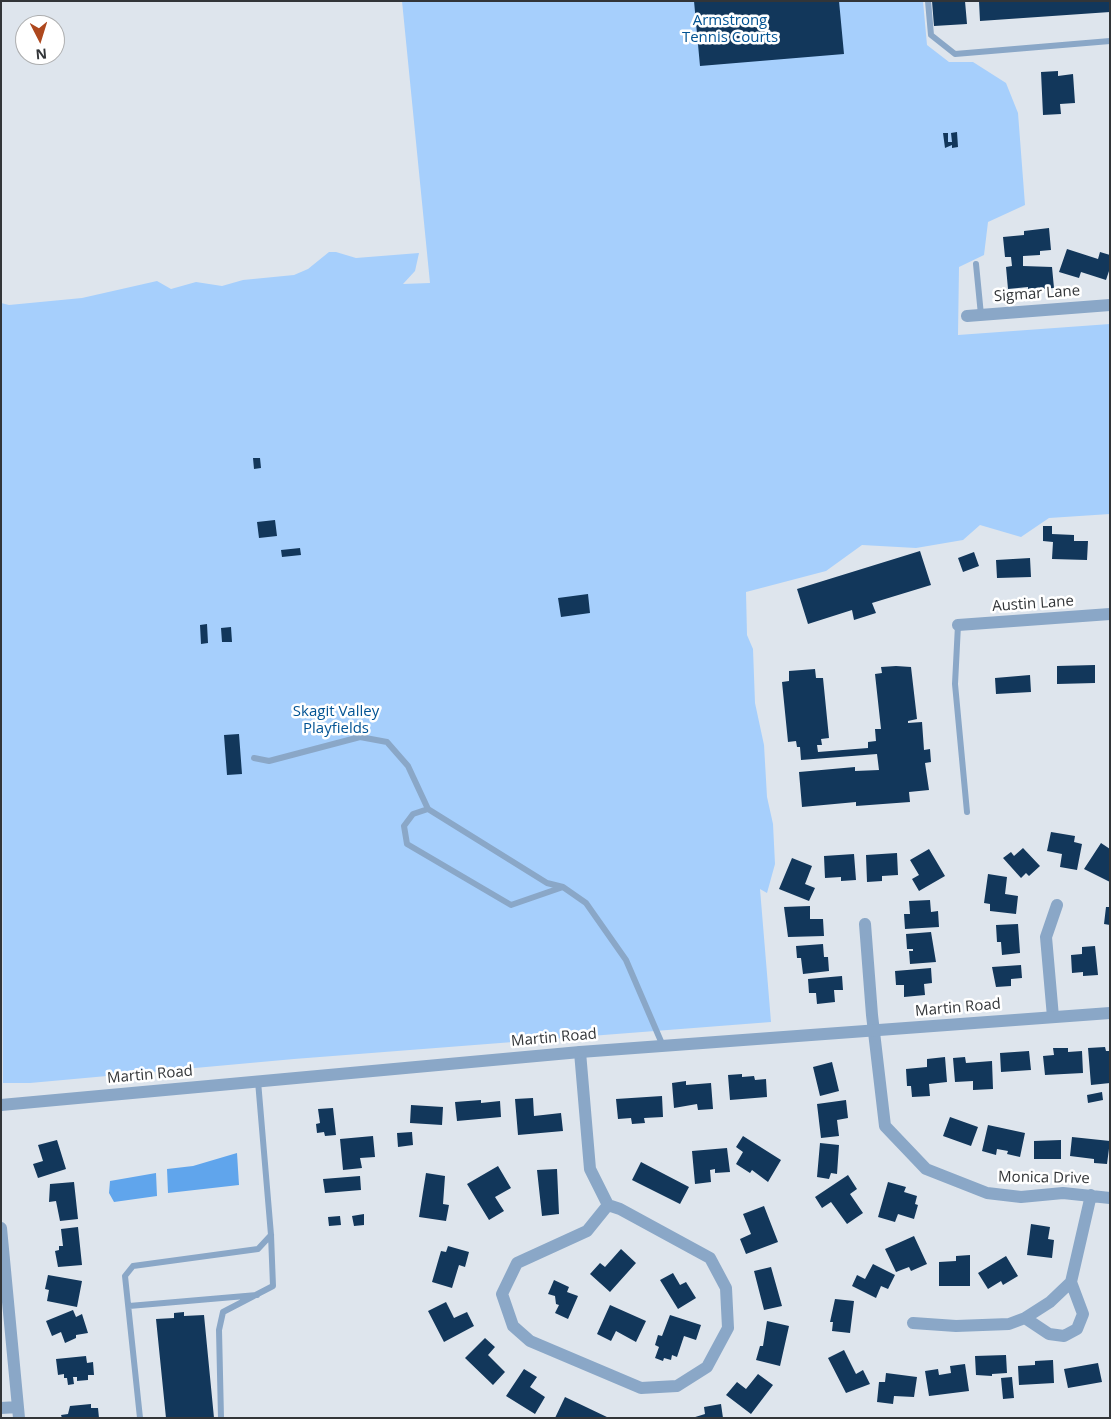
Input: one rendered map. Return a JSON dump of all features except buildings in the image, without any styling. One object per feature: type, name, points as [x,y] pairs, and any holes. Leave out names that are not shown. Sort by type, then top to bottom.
[{"type":"street","name":"Sigmar Lane","points":[[967,316],[1110,305]]},
{"type":"street","name":"Austin Lane","points":[[958,625],[1110,614]]},
{"type":"street","points":[[1053,1017],[1046,937],[1058,905]]},
{"type":"street","name":"Monica Drive","points":[[865,924],[873,1031],[885,1126],[926,1170],[987,1193],[1021,1197],[1063,1193],[1091,1194],[1110,1198]]},
{"type":"street","name":"Martin Road","points":[[1,1105],[580,1052],[1110,1013]]},
{"type":"street","points":[[580,1052],[590,1170],[608,1205],[620,1209],[710,1258],[726,1288],[728,1328],[707,1367],[677,1386],[641,1388],[530,1341],[513,1326],[502,1294],[517,1264],[587,1231],[608,1205]]},
{"type":"street","points":[[1025,1318],[1049,1334],[1064,1336],[1077,1329],[1083,1314],[1071,1282],[1091,1194]]},
{"type":"street","points":[[1,1228],[18,1412],[1,1408]]},
{"type":"street","points":[[913,1323],[956,1326],[1009,1324],[1025,1318],[1050,1302],[1071,1282]]},
{"type":"lane","points":[[928,1],[931,35],[955,54],[1110,42]]},
{"type":"lane","points":[[976,264],[982,315]]},
{"type":"lane","points":[[958,625],[955,684],[967,812]]},
{"type":"lane","points":[[254,758],[269,761],[360,737],[387,742],[408,766],[428,809],[547,883],[562,887],[586,903],[626,960],[663,1046]]},
{"type":"lane","points":[[428,809],[413,814],[404,826],[407,844],[512,905],[562,887]]},
{"type":"lane","points":[[222,1418],[219,1330],[223,1312],[274,1286],[258,1081]]},
{"type":"lane","points":[[140,1418],[125,1276],[133,1266],[258,1248],[271,1235]]},
{"type":"lane","points":[[128,1306],[259,1295]]},
{"type":"green space","name":"Skagit Valley Playfields","points":[[402,1],[923,1],[927,45],[949,62],[973,62],[1006,83],[1018,113],[1025,205],[988,222],[984,255],[959,267],[958,335],[1110,324],[1110,514],[1049,518],[1021,537],[980,525],[963,540],[916,548],[862,545],[826,571],[746,592],[747,635],[753,649],[755,703],[764,745],[767,797],[773,824],[775,864],[767,893],[760,889],[771,1022],[294,1059],[30,1083],[3,1083],[1,303],[9,305],[82,298],[157,281],[171,289],[196,282],[222,286],[243,280],[294,275],[308,269],[329,252],[336,252],[356,258],[419,253],[415,271],[403,284],[430,283]]},
{"type":"shaded area","points":[[237,1153],[239,1185],[168,1193],[167,1169],[193,1166]]},
{"type":"shaded area","points":[[156,1173],[157,1196],[114,1202],[109,1193],[110,1181]]},
{"type":"park label","name":"Armstrong Tennis Courts","points":[[730,30]]}]
